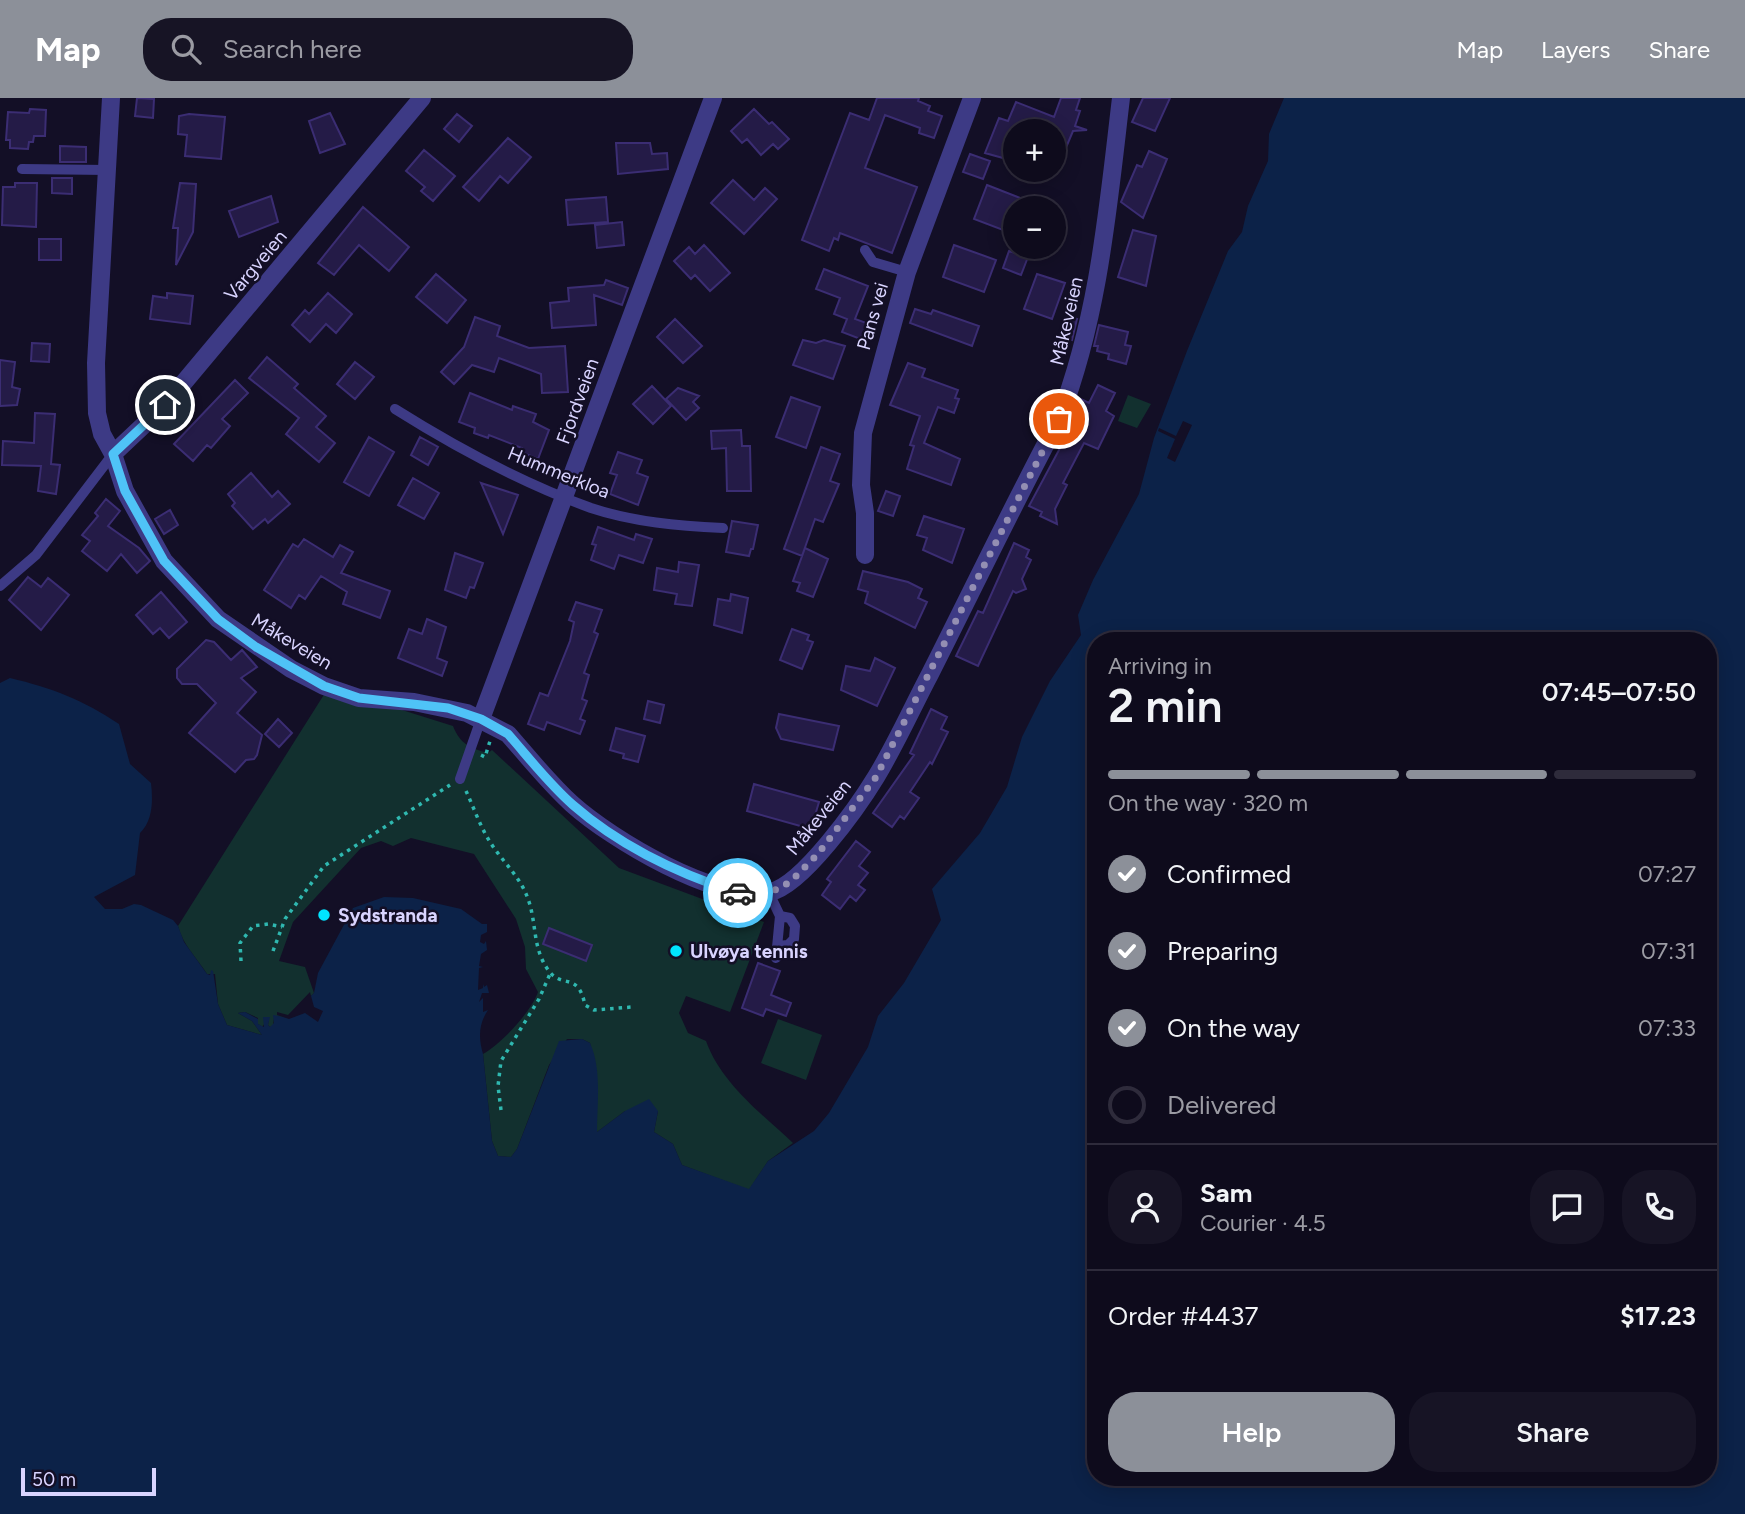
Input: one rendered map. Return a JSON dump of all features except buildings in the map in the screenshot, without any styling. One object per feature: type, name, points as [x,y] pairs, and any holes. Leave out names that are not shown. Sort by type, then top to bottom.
[{"type":"street","name":"Måkeveien","points":[[111,98],[96,380],[97,413],[102,434],[113,454],[125,491],[164,561],[218,619],[256,647],[324,686],[359,698],[448,708],[481,719],[508,734],[575,807],[631,847],[676,870],[738,893],[769,892],[787,884],[818,854],[876,777],[1059,419],[1077,373],[1099,277],[1121,98]]},
{"type":"street","name":"Vargveien","points":[[113,454],[165,405],[422,98]]},
{"type":"street","name":"Fjordveien","points":[[481,719],[713,98]]},
{"type":"street","name":"Pans vei","points":[[864,555],[861,473],[863,433],[907,272],[972,98]]},
{"type":"lane","points":[[22,169],[108,170]]},
{"type":"lane","points":[[865,250],[873,262],[907,272]]},
{"type":"lane","name":"Hummerkloa","points":[[395,409],[460,449],[537,486],[592,508],[671,526],[723,528]]},
{"type":"lane","points":[[0,586],[36,555],[113,454]]},
{"type":"lane","points":[[460,779],[481,719]]},
{"type":"lane","points":[[769,892],[780,916],[776,958]]},
{"type":"lane","points":[[777,946],[788,945],[794,939],[795,926],[790,918],[780,916]]},
{"type":"path","points":[[272,951],[282,927],[324,866],[460,779],[492,845],[506,860],[528,899],[538,951],[550,974],[577,985],[585,1005],[594,1010],[632,1007]]},
{"type":"path","points":[[241,961],[240,943],[253,926],[268,924],[282,927]]},
{"type":"path","points":[[501,1110],[498,1086],[501,1060],[524,1025],[550,974]]},
{"type":"green space","points":[[1128,395],[1151,404],[1137,428],[1118,421]]},
{"type":"green space","points":[[325,693],[402,710],[453,726],[466,744],[488,753],[492,750],[619,868],[764,922],[730,1012],[686,996],[679,1013],[688,1033],[706,1041],[732,1084],[793,1143],[768,1161],[749,1190],[682,1165],[673,1144],[654,1132],[658,1111],[625,1111],[597,1132],[597,1076],[590,1043],[582,1039],[567,1039],[549,1065],[517,1149],[511,1157],[498,1156],[492,1141],[483,1054],[515,1026],[538,992],[526,969],[525,947],[516,919],[474,854],[411,838],[393,846],[381,841],[361,848],[293,922],[279,961],[305,967],[314,993],[289,1019],[274,1018],[273,1026],[270,1027],[269,1018],[262,1027],[258,1024],[258,1018],[245,1012],[238,1013],[252,1021],[262,1035],[227,1025],[218,1004],[215,974],[207,974],[186,945],[178,926]]},
{"type":"green space","points":[[778,1019],[822,1035],[806,1080],[761,1063]]},
{"type":"water","points":[[1284,98],[1745,98],[1745,1514],[0,1514],[0,683],[10,678],[40,686],[93,708],[119,724],[130,764],[151,783],[151,810],[140,833],[135,875],[94,897],[105,909],[141,905],[173,920],[184,942],[207,974],[210,975],[211,970],[213,971],[218,1004],[227,1025],[262,1035],[252,1021],[238,1013],[245,1012],[258,1019],[258,1024],[264,1027],[263,1017],[270,1017],[270,1027],[274,1023],[273,1015],[289,1018],[314,993],[318,973],[353,908],[384,897],[413,898],[461,909],[482,924],[487,924],[487,932],[481,935],[480,942],[484,944],[486,941],[487,950],[481,954],[479,966],[483,967],[479,968],[478,990],[483,988],[483,984],[484,987],[487,985],[489,993],[482,993],[479,1002],[483,998],[483,1012],[488,1010],[481,1025],[480,1042],[492,1141],[498,1156],[511,1157],[517,1149],[559,1041],[582,1039],[590,1043],[596,1064],[597,1132],[625,1111],[649,1099],[658,1111],[654,1132],[673,1144],[682,1165],[749,1189],[768,1161],[814,1131],[829,1113],[868,1047],[878,1016],[904,983],[941,920],[932,889],[980,833],[1007,787],[1022,737],[1050,681],[1081,635],[1078,615],[1093,580],[1139,494],[1154,438],[1187,351],[1228,251],[1242,232],[1248,206],[1268,161],[1269,134]]},
{"type":"pier","points":[[1183,421],[1192,425],[1175,462],[1167,458],[1175,439],[1158,431],[1159,428],[1176,436]]},
{"type":"pier","points":[[310,992],[314,1007],[323,1011],[318,1022],[305,1013],[289,1019],[277,1015],[277,1012],[288,1015]]},
{"type":"way so far","points":[[738,893],[769,892],[781,888],[793,879],[818,854],[876,777],[1059,419]]},
{"type":"place","name":"Sydstranda","points":[[324,915]]},
{"type":"place","name":"Ulvøya tennis","points":[[676,951]]},
{"type":"route","points":[[165,405],[113,454],[125,491],[164,561],[218,619],[256,647],[324,686],[359,698],[414,702],[448,708],[467,713],[494,726],[508,734],[575,807],[631,847],[676,870],[738,893]]}]
